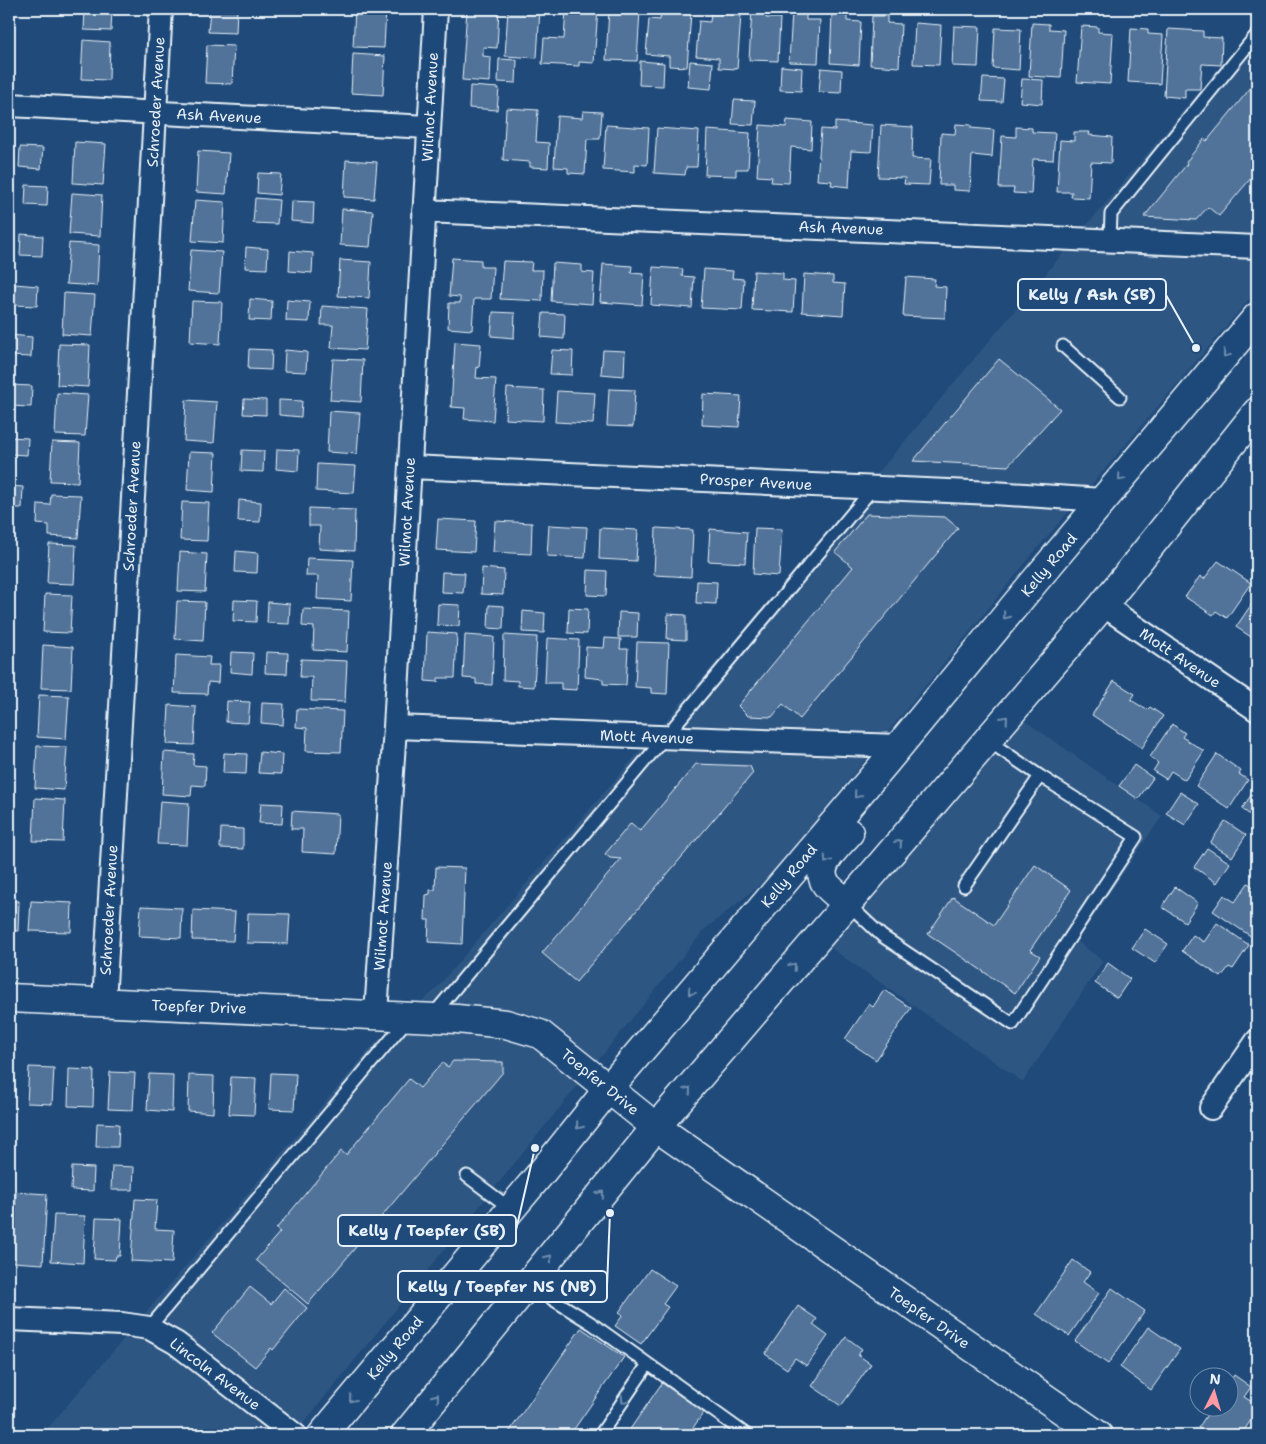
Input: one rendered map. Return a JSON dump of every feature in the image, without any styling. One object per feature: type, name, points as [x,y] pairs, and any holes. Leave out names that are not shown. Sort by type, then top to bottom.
[{"type":"street","name":"Schroeder Avenue","points":[[104,1003],[161,9]]},
{"type":"street","name":"Wilmot Avenue","points":[[376,1014],[395,727],[436,9]]},
{"type":"street","name":"Ash Avenue","points":[[9,105],[428,127]]},
{"type":"street","name":"Ash Avenue","points":[[424,211],[1257,247]]},
{"type":"street","name":"Kelly Road","points":[[322,1435],[610,1088],[1257,317]]},
{"type":"street","points":[[406,1435],[656,1127],[1103,606],[1257,412]]},
{"type":"street","name":"Prosper Avenue","points":[[410,467],[874,487],[1103,500]]},
{"type":"street","name":"Mott Avenue","points":[[1103,606],[1257,710]]},
{"type":"street","name":"Mott Avenue","points":[[395,727],[666,738],[892,754]]},
{"type":"street","points":[[847,903],[826,885],[821,875],[822,868],[885,791],[892,754]]},
{"type":"street","name":"Toepfer Drive","points":[[9,998],[421,1017],[506,1024],[540,1034],[610,1088],[656,1127],[1098,1435]]},
{"type":"street","points":[[1211,1108],[1257,1041]]},
{"type":"street","name":"Lincoln Avenue","points":[[9,1319],[122,1324],[149,1328],[176,1343],[295,1435]]},
{"type":"lane","points":[[1110,240],[1111,214],[1257,34]]},
{"type":"lane","points":[[1063,346],[1120,396]]},
{"type":"lane","points":[[149,1328],[666,738],[874,487]]},
{"type":"lane","points":[[847,903],[882,936],[1013,1024],[1136,836],[1040,776],[987,740]]},
{"type":"lane","points":[[964,886],[1040,776]]},
{"type":"lane","points":[[467,1176],[511,1209]]},
{"type":"lane","points":[[528,1284],[591,1323],[747,1435]]},
{"type":"lane","points":[[600,1435],[648,1364]]},
{"type":"shaded area","points":[[1257,23],[1257,290],[1036,550],[770,877],[704,930],[294,1435],[42,1435],[376,1042],[434,991],[889,460]]},
{"type":"shaded area","points":[[1018,716],[1162,816],[1077,941],[1103,961],[1023,1082],[825,944]]},
{"type":"building","points":[[85,9],[112,9],[111,31],[84,30]]},
{"type":"building","points":[[210,9],[237,9],[236,33],[208,32]]},
{"type":"building","points":[[355,9],[386,9],[384,48],[353,47]]},
{"type":"building","points":[[467,9],[499,9],[497,48],[483,47],[483,56],[491,57],[490,82],[462,80]]},
{"type":"building","points":[[508,9],[540,9],[537,58],[505,56]]},
{"type":"building","points":[[566,9],[598,9],[594,63],[579,62],[579,66],[542,64],[544,38],[564,39]]},
{"type":"building","points":[[609,9],[640,11],[637,61],[606,60]]},
{"type":"building","points":[[752,10],[766,11],[766,18],[780,18],[778,61],[749,60]]},
{"type":"building","points":[[661,11],[691,13],[687,67],[669,66],[669,56],[646,54],[649,19],[660,20]]},
{"type":"building","points":[[792,12],[806,13],[806,20],[820,20],[818,63],[789,62]]},
{"type":"building","points":[[711,13],[741,15],[737,69],[719,68],[719,58],[696,56],[699,21],[710,22]]},
{"type":"building","points":[[832,13],[847,14],[847,21],[861,22],[859,65],[830,63]]},
{"type":"building","points":[[872,16],[887,16],[887,23],[901,24],[899,67],[870,65]]},
{"type":"building","points":[[915,23],[941,25],[939,65],[913,64]]},
{"type":"building","points":[[1032,23],[1049,24],[1049,29],[1064,30],[1061,78],[1029,76]]},
{"type":"building","points":[[954,26],[980,27],[978,67],[952,66]]},
{"type":"building","points":[[1081,26],[1098,27],[1098,32],[1113,33],[1110,84],[1077,82]]},
{"type":"building","points":[[995,28],[1021,29],[1019,70],[993,68]]},
{"type":"building","points":[[1131,28],[1148,29],[1148,34],[1163,35],[1160,84],[1128,82]]},
{"type":"building","points":[[1168,29],[1203,31],[1203,37],[1222,38],[1221,65],[1202,64],[1200,89],[1185,89],[1185,98],[1164,96]]},
{"type":"building","points":[[83,40],[110,42],[109,80],[81,79]]},
{"type":"building","points":[[207,45],[234,46],[232,84],[205,83]]},
{"type":"building","points":[[353,54],[385,56],[383,95],[351,93]]},
{"type":"building","points":[[499,59],[517,60],[516,83],[498,82]]},
{"type":"building","points":[[640,61],[664,63],[663,86],[639,85]]},
{"type":"building","points":[[690,61],[713,63],[711,89],[688,87]]},
{"type":"building","points":[[781,66],[802,68],[801,91],[780,90]]},
{"type":"building","points":[[821,68],[842,70],[841,93],[819,92]]},
{"type":"building","points":[[983,78],[1004,79],[1002,102],[981,101]]},
{"type":"building","points":[[1022,79],[1043,80],[1042,104],[1020,102]]},
{"type":"building","points":[[1257,80],[1257,171],[1219,216],[1208,207],[1196,220],[1144,217],[1187,164],[1186,162],[1204,139],[1207,141]]},
{"type":"building","points":[[470,86],[499,88],[497,110],[469,108]]},
{"type":"building","points":[[734,100],[755,101],[753,125],[732,124]]},
{"type":"building","points":[[506,108],[538,110],[536,142],[549,143],[548,168],[530,167],[530,162],[503,160]]},
{"type":"building","points":[[583,111],[602,112],[600,139],[587,139],[585,174],[568,173],[568,168],[554,167],[557,116],[582,118]]},
{"type":"building","points":[[787,120],[812,122],[811,149],[791,147],[789,183],[771,182],[772,177],[757,176],[760,125],[786,127]]},
{"type":"building","points":[[835,122],[873,125],[871,152],[851,151],[849,187],[831,185],[832,181],[817,180],[821,129],[835,130]]},
{"type":"building","points":[[956,124],[971,125],[971,128],[994,130],[992,157],[972,155],[970,191],[953,190],[953,185],[939,185],[941,133],[955,134]]},
{"type":"building","points":[[606,125],[649,128],[647,165],[635,164],[635,172],[603,170]]},
{"type":"building","points":[[881,125],[913,127],[912,158],[931,159],[929,185],[904,184],[905,178],[878,177]]},
{"type":"building","points":[[1016,127],[1032,128],[1032,132],[1055,133],[1053,160],[1033,159],[1031,194],[1013,193],[1014,188],[999,188],[1002,136],[1016,137]]},
{"type":"building","points":[[657,128],[699,131],[697,167],[686,167],[685,175],[654,173]]},
{"type":"building","points":[[707,130],[750,133],[748,169],[736,169],[736,176],[705,175]]},
{"type":"building","points":[[1074,132],[1090,132],[1089,135],[1112,137],[1111,163],[1091,162],[1089,198],[1071,197],[1072,192],[1057,192],[1060,140],[1074,141]]},
{"type":"building","points":[[75,142],[106,144],[103,185],[73,183]]},
{"type":"building","points":[[20,147],[43,148],[41,169],[19,167]]},
{"type":"building","points":[[198,151],[229,153],[226,194],[196,192]]},
{"type":"building","points":[[346,160],[377,162],[374,199],[344,197]]},
{"type":"building","points":[[258,173],[281,174],[279,195],[257,193]]},
{"type":"building","points":[[26,185],[48,186],[47,206],[25,205]]},
{"type":"building","points":[[72,193],[102,195],[100,236],[69,234]]},
{"type":"building","points":[[255,198],[279,200],[277,224],[253,223]]},
{"type":"building","points":[[195,200],[225,202],[223,243],[192,241]]},
{"type":"building","points":[[292,201],[314,202],[313,223],[291,221]]},
{"type":"building","points":[[342,209],[373,211],[370,247],[340,245]]},
{"type":"building","points":[[21,234],[43,236],[42,256],[20,255]]},
{"type":"building","points":[[69,243],[99,245],[97,286],[66,284]]},
{"type":"building","points":[[246,247],[268,249],[267,269],[245,268]]},
{"type":"building","points":[[191,250],[222,252],[219,293],[188,291]]},
{"type":"building","points":[[290,251],[313,253],[312,273],[289,271]]},
{"type":"building","points":[[452,258],[481,260],[481,267],[493,267],[491,299],[474,299],[472,330],[448,328],[449,303],[460,303],[460,297],[449,296]]},
{"type":"building","points":[[340,260],[371,262],[369,298],[338,296]]},
{"type":"building","points":[[503,261],[532,262],[531,270],[543,270],[542,301],[500,299]]},
{"type":"building","points":[[553,263],[582,265],[582,272],[594,273],[592,304],[551,301]]},
{"type":"building","points":[[603,264],[632,266],[631,273],[644,274],[642,305],[600,302]]},
{"type":"building","points":[[653,267],[683,269],[682,276],[694,277],[692,308],[651,305]]},
{"type":"building","points":[[704,269],[733,271],[732,278],[744,279],[742,310],[701,308]]},
{"type":"building","points":[[754,271],[783,273],[783,280],[795,281],[793,312],[752,310]]},
{"type":"building","points":[[804,274],[833,276],[833,283],[845,284],[843,315],[802,312]]},
{"type":"building","points":[[906,277],[935,279],[934,286],[946,287],[945,318],[903,316]]},
{"type":"building","points":[[15,284],[38,286],[37,306],[14,305]]},
{"type":"building","points":[[64,293],[95,295],[92,336],[62,334]]},
{"type":"building","points":[[250,299],[272,301],[271,321],[249,320]]},
{"type":"building","points":[[287,300],[310,302],[309,322],[286,321]]},
{"type":"building","points":[[192,301],[222,302],[220,344],[190,342]]},
{"type":"building","points":[[322,306],[368,309],[365,350],[331,348],[333,325],[321,325]]},
{"type":"building","points":[[493,312],[515,313],[514,338],[491,336]]},
{"type":"building","points":[[543,313],[565,314],[564,339],[541,337]]},
{"type":"building","points":[[10,335],[32,337],[31,357],[9,356]]},
{"type":"building","points":[[455,342],[481,344],[479,368],[477,367],[476,378],[496,379],[493,421],[464,419],[465,408],[451,407]]},
{"type":"building","points":[[59,344],[90,345],[88,387],[57,385]]},
{"type":"building","points":[[249,349],[272,350],[271,370],[248,369]]},
{"type":"building","points":[[285,350],[307,352],[306,372],[284,371]]},
{"type":"building","points":[[552,350],[573,351],[572,375],[550,374]]},
{"type":"building","points":[[603,350],[625,351],[624,376],[601,374]]},
{"type":"building","points":[[333,359],[363,360],[361,402],[330,400]]},
{"type":"building","points":[[999,359],[1060,409],[1008,466],[913,461]]},
{"type":"building","points":[[10,385],[32,386],[31,407],[9,406]]},
{"type":"building","points":[[507,388],[544,390],[543,421],[505,419]]},
{"type":"building","points":[[609,389],[635,390],[633,427],[607,426]]},
{"type":"building","points":[[557,391],[595,393],[593,424],[555,422]]},
{"type":"building","points":[[57,393],[88,395],[85,436],[55,435]]},
{"type":"building","points":[[703,394],[741,396],[739,427],[702,425]]},
{"type":"building","points":[[244,399],[266,400],[266,415],[243,414]]},
{"type":"building","points":[[186,400],[217,402],[214,443],[184,441]]},
{"type":"building","points":[[279,400],[302,401],[301,417],[279,415]]},
{"type":"building","points":[[329,411],[360,413],[357,454],[327,452]]},
{"type":"building","points":[[9,437],[28,438],[27,455],[9,454]]},
{"type":"building","points":[[52,442],[80,443],[78,482],[50,481]]},
{"type":"building","points":[[277,449],[299,450],[298,471],[276,469]]},
{"type":"building","points":[[242,450],[264,451],[263,472],[241,471]]},
{"type":"building","points":[[189,452],[216,453],[214,492],[187,490]]},
{"type":"building","points":[[317,464],[356,466],[354,493],[316,491]]},
{"type":"building","points":[[9,486],[23,487],[22,508],[9,508]]},
{"type":"building","points":[[51,494],[81,495],[78,538],[49,536],[49,525],[37,524],[38,504],[50,505]]},
{"type":"building","points":[[239,500],[261,502],[260,522],[238,521]]},
{"type":"building","points":[[182,502],[209,503],[207,541],[180,540]]},
{"type":"building","points":[[309,508],[355,510],[354,551],[319,549],[320,526],[309,526]]},
{"type":"building","points":[[867,514],[945,517],[958,528],[800,719],[783,704],[772,717],[748,716],[738,706],[853,567],[835,552]]},
{"type":"building","points":[[438,519],[476,521],[474,552],[436,550]]},
{"type":"building","points":[[495,521],[532,523],[531,554],[493,552]]},
{"type":"building","points":[[549,525],[587,527],[585,558],[547,556]]},
{"type":"building","points":[[600,528],[638,530],[636,561],[599,559]]},
{"type":"building","points":[[656,528],[693,530],[691,577],[654,575]]},
{"type":"building","points":[[755,528],[782,529],[779,576],[753,574]]},
{"type":"building","points":[[710,529],[747,532],[745,563],[708,561]]},
{"type":"building","points":[[49,544],[76,545],[74,584],[47,583]]},
{"type":"building","points":[[236,551],[258,553],[257,573],[235,572]]},
{"type":"building","points":[[180,552],[207,554],[205,592],[178,591]]},
{"type":"building","points":[[307,558],[353,560],[351,601],[317,599],[318,576],[306,576]]},
{"type":"building","points":[[1218,561],[1251,583],[1227,618],[1216,611],[1213,615],[1185,597],[1200,576],[1204,579]]},
{"type":"building","points":[[482,568],[504,570],[503,595],[481,594]]},
{"type":"building","points":[[588,570],[607,571],[606,596],[587,595]]},
{"type":"building","points":[[442,572],[465,573],[463,593],[441,592]]},
{"type":"building","points":[[697,581],[717,582],[716,604],[696,603]]},
{"type":"building","points":[[45,594],[72,595],[70,633],[43,632]]},
{"type":"building","points":[[1255,599],[1257,600],[1257,641],[1236,627]]},
{"type":"building","points":[[234,600],[257,601],[256,622],[233,621]]},
{"type":"building","points":[[177,601],[205,602],[203,641],[175,639]]},
{"type":"building","points":[[268,602],[290,604],[289,624],[267,623]]},
{"type":"building","points":[[438,604],[460,605],[459,626],[437,625]]},
{"type":"building","points":[[489,605],[504,606],[503,629],[488,628]]},
{"type":"building","points":[[569,608],[588,609],[587,634],[568,633]]},
{"type":"building","points":[[303,609],[349,611],[347,652],[313,650],[314,627],[302,626]]},
{"type":"building","points":[[523,611],[545,613],[544,633],[522,632]]},
{"type":"building","points":[[619,612],[638,613],[637,637],[618,637]]},
{"type":"building","points":[[668,614],[686,615],[686,640],[667,639]]},
{"type":"building","points":[[427,632],[457,634],[455,678],[438,678],[438,682],[425,681]]},
{"type":"building","points":[[465,635],[494,637],[492,685],[476,684],[476,679],[463,678]]},
{"type":"building","points":[[504,635],[537,637],[534,687],[518,686],[518,681],[503,680]]},
{"type":"building","points":[[547,638],[579,640],[577,690],[561,689],[561,683],[545,683]]},
{"type":"building","points":[[605,638],[621,639],[620,649],[628,649],[626,685],[603,684],[603,679],[585,677],[586,647],[604,648]]},
{"type":"building","points":[[637,642],[669,643],[667,694],[651,693],[651,688],[635,687]]},
{"type":"building","points":[[43,645],[73,647],[71,689],[41,688]]},
{"type":"building","points":[[231,652],[253,653],[252,674],[230,672]]},
{"type":"building","points":[[266,652],[288,653],[287,674],[265,673]]},
{"type":"building","points":[[176,655],[210,657],[209,665],[219,665],[218,683],[208,682],[207,694],[174,693]]},
{"type":"building","points":[[301,659],[347,661],[345,702],[311,701],[312,677],[300,677]]},
{"type":"building","points":[[1114,681],[1135,694],[1131,700],[1147,710],[1150,707],[1163,716],[1142,748],[1092,715]]},
{"type":"building","points":[[39,695],[69,696],[66,739],[37,737]]},
{"type":"building","points":[[227,701],[250,702],[248,723],[226,722]]},
{"type":"building","points":[[262,703],[284,704],[283,725],[261,723]]},
{"type":"building","points":[[169,705],[196,707],[194,745],[167,744]]},
{"type":"building","points":[[297,709],[343,711],[341,752],[306,751],[307,728],[296,727]]},
{"type":"building","points":[[1172,724],[1185,733],[1182,737],[1204,751],[1185,780],[1171,771],[1166,779],[1153,771],[1158,763],[1150,757]]},
{"type":"building","points":[[37,746],[67,747],[64,790],[35,788]]},
{"type":"building","points":[[164,752],[194,754],[193,765],[206,766],[205,786],[192,785],[191,796],[162,794]]},
{"type":"building","points":[[260,752],[282,754],[281,774],[258,773]]},
{"type":"building","points":[[224,753],[247,754],[246,774],[223,773]]},
{"type":"building","points":[[1217,754],[1241,771],[1239,774],[1248,780],[1229,809],[1196,786]]},
{"type":"building","points":[[696,764],[750,766],[753,773],[576,982],[542,953],[621,859],[610,858],[605,854],[631,823],[640,831]]},
{"type":"building","points":[[1134,765],[1153,778],[1138,799],[1119,786]]},
{"type":"building","points":[[1257,786],[1257,820],[1242,809]]},
{"type":"building","points":[[1180,792],[1199,804],[1185,825],[1166,813]]},
{"type":"building","points":[[35,798],[65,800],[63,842],[33,841]]},
{"type":"building","points":[[160,801],[189,803],[187,845],[157,844]]},
{"type":"building","points":[[261,803],[283,804],[282,824],[259,823]]},
{"type":"building","points":[[292,811],[338,814],[336,854],[302,852],[303,829],[291,829]]},
{"type":"building","points":[[1225,821],[1246,835],[1232,857],[1210,843]]},
{"type":"building","points":[[221,828],[243,829],[243,849],[220,848]]},
{"type":"building","points":[[1207,848],[1230,863],[1217,883],[1194,867]]},
{"type":"building","points":[[1035,865],[1071,890],[1030,950],[1040,956],[1015,993],[928,934],[953,897],[994,925]]},
{"type":"building","points":[[436,867],[465,868],[462,944],[428,942],[429,920],[425,920],[426,895],[430,894],[430,890],[435,890]]},
{"type":"building","points":[[1248,883],[1257,890],[1257,930],[1252,937],[1213,911],[1224,895],[1235,902]]},
{"type":"building","points":[[1175,887],[1198,903],[1185,922],[1162,907]]},
{"type":"building","points":[[9,901],[19,901],[18,931],[9,930]]},
{"type":"building","points":[[31,901],[72,903],[71,932],[29,931]]},
{"type":"building","points":[[141,906],[182,908],[181,938],[139,936]]},
{"type":"building","points":[[193,910],[235,912],[233,941],[192,940]]},
{"type":"building","points":[[248,913],[290,914],[288,944],[247,943]]},
{"type":"building","points":[[1217,923],[1249,945],[1233,969],[1229,967],[1221,977],[1182,951],[1193,935],[1204,942]]},
{"type":"building","points":[[1145,929],[1168,944],[1155,963],[1132,948]]},
{"type":"building","points":[[1108,963],[1130,979],[1117,998],[1095,983]]},
{"type":"building","points":[[884,990],[911,1008],[876,1060],[845,1039],[869,1004],[873,1007]]},
{"type":"building","points":[[453,1061],[503,1062],[503,1072],[308,1304],[256,1260],[280,1232],[276,1229],[341,1151],[346,1155],[409,1079],[420,1088],[442,1063],[448,1067]]},
{"type":"building","points":[[9,1067],[13,1067],[11,1104],[9,1104]]},
{"type":"building","points":[[29,1067],[54,1068],[52,1104],[27,1103]]},
{"type":"building","points":[[69,1069],[94,1070],[93,1107],[68,1106]]},
{"type":"building","points":[[110,1072],[135,1073],[133,1110],[108,1109]]},
{"type":"building","points":[[271,1073],[296,1074],[294,1110],[269,1109]]},
{"type":"building","points":[[149,1074],[173,1075],[172,1112],[147,1110]]},
{"type":"building","points":[[189,1075],[214,1076],[213,1113],[188,1111]]},
{"type":"building","points":[[231,1077],[256,1078],[254,1115],[229,1114]]},
{"type":"building","points":[[97,1123],[119,1124],[118,1147],[96,1147]]},
{"type":"building","points":[[9,1162],[14,1162],[13,1186],[9,1186]]},
{"type":"building","points":[[112,1166],[134,1167],[133,1190],[111,1190]]},
{"type":"building","points":[[72,1167],[94,1168],[93,1191],[71,1190]]},
{"type":"building","points":[[16,1192],[47,1194],[43,1264],[12,1262]]},
{"type":"building","points":[[135,1199],[157,1200],[155,1229],[174,1230],[172,1263],[131,1261]]},
{"type":"building","points":[[54,1215],[85,1216],[83,1263],[51,1261]]},
{"type":"building","points":[[96,1218],[122,1219],[120,1256],[116,1256],[115,1260],[94,1259]]},
{"type":"building","points":[[1073,1260],[1090,1272],[1083,1282],[1099,1293],[1069,1336],[1036,1314]]},
{"type":"building","points":[[650,1269],[676,1286],[663,1304],[668,1307],[641,1344],[615,1326],[623,1315],[619,1312]]},
{"type":"building","points":[[250,1287],[271,1304],[284,1288],[307,1308],[273,1350],[271,1348],[255,1367],[212,1333]]},
{"type":"building","points":[[1112,1288],[1145,1311],[1108,1364],[1075,1341]]},
{"type":"building","points":[[798,1306],[817,1319],[813,1325],[828,1336],[807,1366],[795,1358],[787,1369],[765,1354]]},
{"type":"building","points":[[1148,1327],[1180,1349],[1151,1390],[1120,1367]]},
{"type":"building","points":[[581,1328],[624,1357],[570,1435],[507,1435]]},
{"type":"building","points":[[846,1337],[862,1349],[858,1355],[871,1364],[841,1406],[812,1386]]},
{"type":"building","points":[[1238,1378],[1251,1387],[1244,1397],[1257,1405],[1257,1411],[1241,1435],[1209,1435],[1198,1428],[1206,1416],[1238,1416]]},
{"type":"building","points":[[662,1383],[704,1412],[688,1435],[626,1435]]},
{"type":"building","points":[[727,1427],[738,1435],[721,1435]]},
{"type":"place","name":"Kelly / Ash (SB)","points":[[1196,348]]},
{"type":"place","name":"Kelly / Toepfer (SB)","points":[[535,1148]]},
{"type":"place","name":"Kelly / Toepfer NS (NB)","points":[[610,1213]]}]
